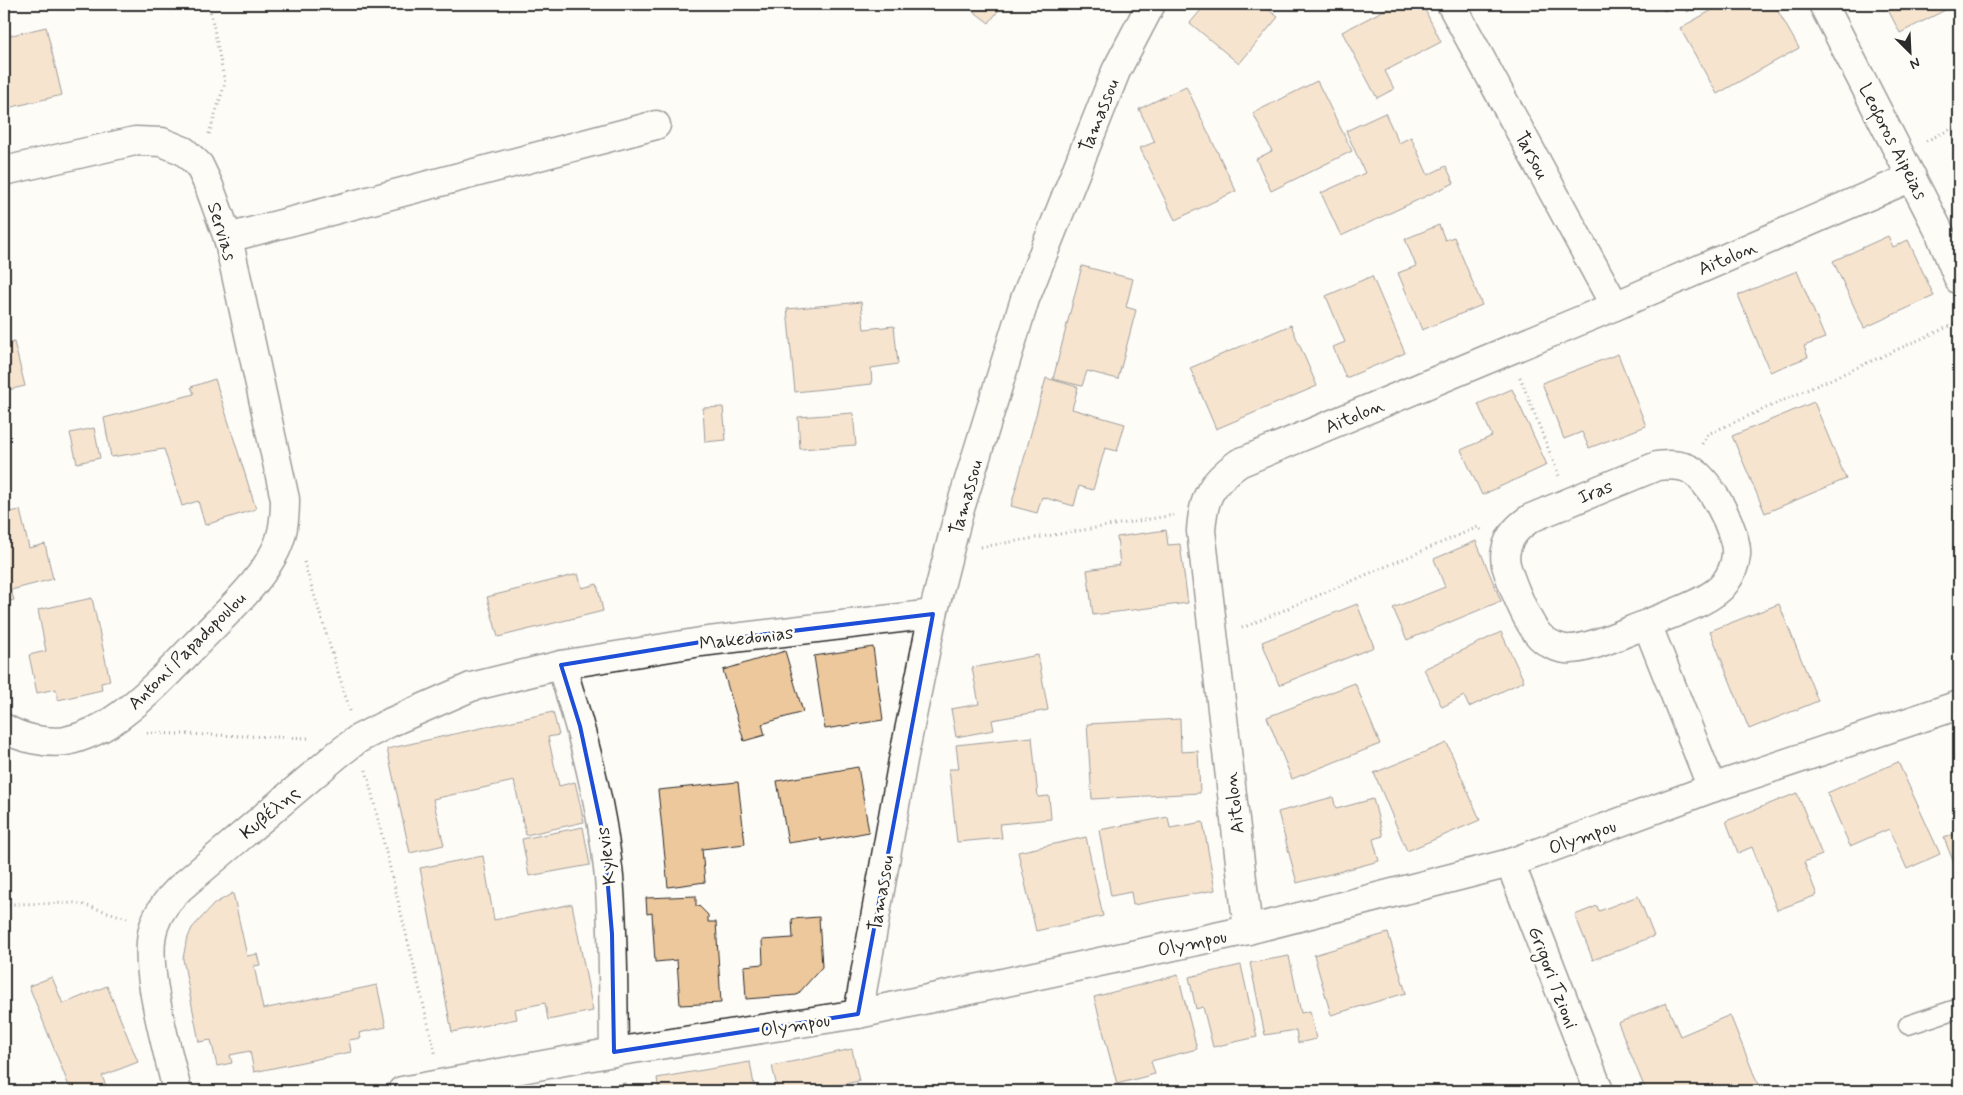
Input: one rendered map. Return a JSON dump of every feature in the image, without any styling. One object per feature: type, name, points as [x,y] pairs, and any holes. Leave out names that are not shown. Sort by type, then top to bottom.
[{"type":"street","name":"Tamassou","points":[[858,1014],[903,760],[933,614],[984,429],[1025,299],[1116,71],[1151,4]]},
{"type":"street","name":"Tarsou","points":[[1451,4],[1615,306]]},
{"type":"street","name":"Leoforos Aipeias","points":[[1823,4],[1907,165],[1939,231],[1959,280]]},
{"type":"street","points":[[228,238],[656,125]]},
{"type":"street","name":"Servias","points":[[4,171],[135,141],[162,142],[184,151],[199,165],[209,186],[228,238],[285,499]]},
{"type":"street","name":"Aitolon","points":[[1248,930],[1201,531],[1202,511],[1210,492],[1222,475],[1238,463],[1615,306],[1907,165]]},
{"type":"street","name":"Iras","points":[[1506,549],[1511,536],[1520,525],[1531,518],[1657,466],[1673,464],[1688,468]]},
{"type":"street","points":[[1506,549],[1505,562],[1533,629],[1543,640],[1556,647],[1571,650],[1586,647],[1647,624],[1713,595],[1724,585],[1732,570],[1736,555],[1735,539],[1712,489],[1702,477],[1688,468]]},
{"type":"street","name":"Antoni Papadopoulou","points":[[4,728],[18,736],[37,740],[65,741],[91,732],[119,717],[144,697],[254,583],[272,558],[281,539],[285,520],[285,499]]},
{"type":"street","name":"Makedonias","points":[[561,665],[702,642],[933,614]]},
{"type":"street","points":[[1647,624],[1712,788]]},
{"type":"street","name":"Κυβέλης","points":[[178,1091],[154,988],[150,948],[154,926],[164,905],[180,888],[336,755],[358,740],[390,722],[471,687],[561,665]]},
{"type":"street","name":"Kylevis","points":[[561,665],[580,726],[597,797],[604,839],[609,877],[612,934],[614,1052]]},
{"type":"street","name":"Olympou","points":[[402,1091],[614,1052],[858,1014],[1248,930],[1510,863],[1712,788],[1959,705]]},
{"type":"street","name":"Grigori Tzioni","points":[[1510,863],[1598,1091]]},
{"type":"lane","points":[[1908,1026],[1959,1008]]},
{"type":"path","points":[[199,165],[225,84],[209,4]]},
{"type":"path","points":[[1907,165],[1959,125]]},
{"type":"path","points":[[1688,468],[1708,434],[1959,322]]},
{"type":"path","points":[[1509,350],[1569,502]]},
{"type":"path","points":[[949,552],[1202,511]]},
{"type":"path","points":[[1214,640],[1478,527],[1506,549]]},
{"type":"path","points":[[302,554],[358,740],[443,1084]]},
{"type":"path","points":[[141,733],[358,740]]},
{"type":"path","points":[[4,907],[13,904],[78,903],[154,926]]},
{"type":"highlighted area","points":[[933,614],[858,1014],[614,1052],[612,934],[604,839],[580,726],[561,665],[701,642]]},
{"type":"building","points":[[964,4],[1003,4],[989,23]]},
{"type":"building","points":[[1206,4],[1261,4],[1278,17],[1239,64],[1190,23]]},
{"type":"building","points":[[1396,4],[1422,4],[1441,42],[1385,71],[1394,89],[1377,98],[1342,32]]},
{"type":"building","points":[[1660,4],[1677,4],[1664,11]]},
{"type":"building","points":[[1682,4],[1701,4],[1687,12]]},
{"type":"building","points":[[1723,4],[1774,4],[1799,48],[1717,94],[1680,28]]},
{"type":"building","points":[[1885,4],[1957,4],[1900,33]]},
{"type":"building","points":[[46,27],[62,95],[4,109],[4,37]]},
{"type":"building","points":[[1317,81],[1352,151],[1271,191],[1256,159],[1272,151],[1253,113]]},
{"type":"building","points":[[1186,86],[1236,191],[1175,220],[1140,148],[1155,142],[1139,109]]},
{"type":"building","points":[[1385,113],[1399,143],[1411,137],[1428,175],[1446,166],[1454,183],[1341,236],[1321,193],[1365,173],[1346,131]]},
{"type":"building","points":[[1439,225],[1445,240],[1454,237],[1482,305],[1422,330],[1398,273],[1416,266],[1405,239]]},
{"type":"building","points":[[1888,236],[1893,247],[1908,240],[1934,296],[1864,328],[1833,261]]},
{"type":"building","points":[[1082,266],[1133,279],[1126,307],[1136,310],[1118,379],[1087,371],[1082,386],[1053,379]]},
{"type":"building","points":[[1797,271],[1825,338],[1804,346],[1808,357],[1770,372],[1738,295]]},
{"type":"building","points":[[1372,276],[1405,353],[1346,378],[1333,347],[1345,342],[1326,296]]},
{"type":"building","points":[[861,302],[864,329],[894,326],[898,364],[871,368],[872,384],[795,392],[787,309]]},
{"type":"building","points":[[1291,325],[1317,386],[1216,429],[1190,368]]},
{"type":"building","points":[[14,342],[25,386],[4,391],[4,345]]},
{"type":"building","points":[[1618,354],[1646,426],[1589,448],[1582,432],[1564,439],[1542,383]]},
{"type":"building","points":[[1046,378],[1078,387],[1072,409],[1125,424],[1117,451],[1105,448],[1093,490],[1079,486],[1074,506],[1042,497],[1037,513],[1011,506]]},
{"type":"building","points":[[215,379],[256,509],[205,525],[198,501],[182,506],[164,449],[111,457],[104,418],[194,394],[191,387]]},
{"type":"building","points":[[1512,389],[1547,465],[1482,495],[1461,450],[1492,436],[1478,404]]},
{"type":"building","points":[[1814,402],[1846,479],[1765,513],[1732,436]]},
{"type":"building","points":[[723,407],[726,440],[705,442],[703,408]]},
{"type":"building","points":[[853,413],[856,445],[800,449],[798,417]]},
{"type":"building","points":[[94,428],[100,458],[77,463],[70,433]]},
{"type":"building","points":[[20,510],[29,548],[45,544],[53,579],[11,590],[14,600],[4,603],[4,513]]},
{"type":"building","points":[[1166,530],[1168,545],[1180,544],[1188,603],[1093,615],[1087,570],[1120,565],[1117,537]]},
{"type":"building","points":[[1476,541],[1501,601],[1407,640],[1393,608],[1445,587],[1434,559]]},
{"type":"building","points":[[578,574],[582,588],[597,584],[603,611],[498,637],[487,597]]},
{"type":"building","points":[[92,598],[110,681],[101,683],[102,690],[58,700],[56,689],[37,693],[29,655],[46,651],[38,610]]},
{"type":"building","points":[[1357,604],[1374,647],[1279,685],[1262,642]]},
{"type":"building","points":[[1779,604],[1818,701],[1749,729],[1710,631]]},
{"type":"building","points":[[1501,632],[1524,681],[1469,707],[1464,696],[1442,707],[1424,669]]},
{"type":"building","points":[[873,647],[883,720],[825,729],[814,656]]},
{"type":"building","points":[[785,651],[803,712],[762,724],[765,735],[744,741],[723,670]]},
{"type":"building","points":[[1038,655],[1048,710],[992,720],[994,730],[956,737],[951,709],[979,704],[972,668]]},
{"type":"building","points":[[1355,683],[1380,744],[1292,779],[1267,717]]},
{"type":"building","points":[[553,712],[559,735],[548,737],[559,786],[575,782],[584,822],[526,835],[514,781],[433,799],[444,845],[410,853],[387,749]]},
{"type":"building","points":[[1180,719],[1181,752],[1198,751],[1200,793],[1092,799],[1087,724]]},
{"type":"building","points":[[1032,737],[1038,797],[1049,796],[1051,819],[1000,824],[1002,838],[957,842],[949,769],[959,769],[956,745]]},
{"type":"building","points":[[1447,743],[1480,820],[1407,851],[1374,773]]},
{"type":"building","points":[[1898,762],[1940,854],[1907,869],[1889,829],[1850,846],[1827,793]]},
{"type":"building","points":[[858,767],[869,832],[821,841],[821,838],[788,843],[777,781]]},
{"type":"building","points":[[738,782],[745,844],[702,849],[705,882],[668,887],[658,790]]},
{"type":"building","points":[[1797,793],[1822,855],[1804,862],[1817,895],[1777,910],[1752,847],[1738,853],[1726,821]]},
{"type":"building","points":[[1333,797],[1336,809],[1373,799],[1383,836],[1373,839],[1379,861],[1297,883],[1278,812]]},
{"type":"building","points":[[1168,817],[1170,828],[1203,822],[1215,890],[1133,905],[1131,892],[1111,896],[1099,830]]},
{"type":"building","points":[[583,827],[590,865],[529,876],[522,839]]},
{"type":"building","points":[[1959,832],[1959,865],[1955,866],[1944,838]]},
{"type":"building","points":[[1086,837],[1103,916],[1036,931],[1018,852]]},
{"type":"building","points":[[483,856],[494,920],[572,904],[593,1011],[548,1020],[545,1003],[515,1009],[517,1019],[452,1032],[420,868]]},
{"type":"building","points":[[233,893],[247,956],[257,954],[260,965],[254,966],[263,1009],[377,985],[386,1027],[359,1033],[361,1038],[349,1040],[351,1052],[254,1072],[250,1051],[230,1055],[232,1063],[217,1066],[211,1040],[199,1042],[183,959],[186,942],[192,928],[214,904]]},
{"type":"building","points":[[696,896],[696,906],[699,906],[708,915],[708,922],[716,922],[721,1003],[680,1005],[677,960],[655,962],[652,913],[647,914],[646,898]]},
{"type":"building","points":[[1638,896],[1654,936],[1593,960],[1575,915],[1597,906],[1599,911]]},
{"type":"building","points":[[819,917],[822,967],[797,995],[746,999],[744,966],[763,964],[762,940],[793,938],[792,919]]},
{"type":"building","points":[[1388,933],[1406,993],[1331,1015],[1314,955]]},
{"type":"building","points":[[1289,956],[1301,1013],[1310,1011],[1316,1039],[1298,1043],[1296,1030],[1265,1035],[1250,963]]},
{"type":"building","points":[[1241,965],[1257,1037],[1213,1047],[1203,1007],[1196,1009],[1189,977]]},
{"type":"building","points":[[1178,975],[1197,1049],[1151,1061],[1155,1074],[1117,1084],[1094,997]]},
{"type":"building","points":[[52,977],[63,1004],[107,986],[138,1062],[102,1076],[108,1091],[71,1091],[29,986]]},
{"type":"building","points":[[1666,1003],[1680,1036],[1730,1015],[1759,1087],[1748,1091],[1646,1091],[1618,1023]]},
{"type":"building","points":[[852,1049],[859,1081],[822,1089],[823,1091],[778,1091],[772,1066]]},
{"type":"building","points":[[750,1062],[755,1091],[659,1091],[657,1078]]},
{"type":"building","points":[[625,1083],[626,1091],[599,1091],[598,1088]]}]
